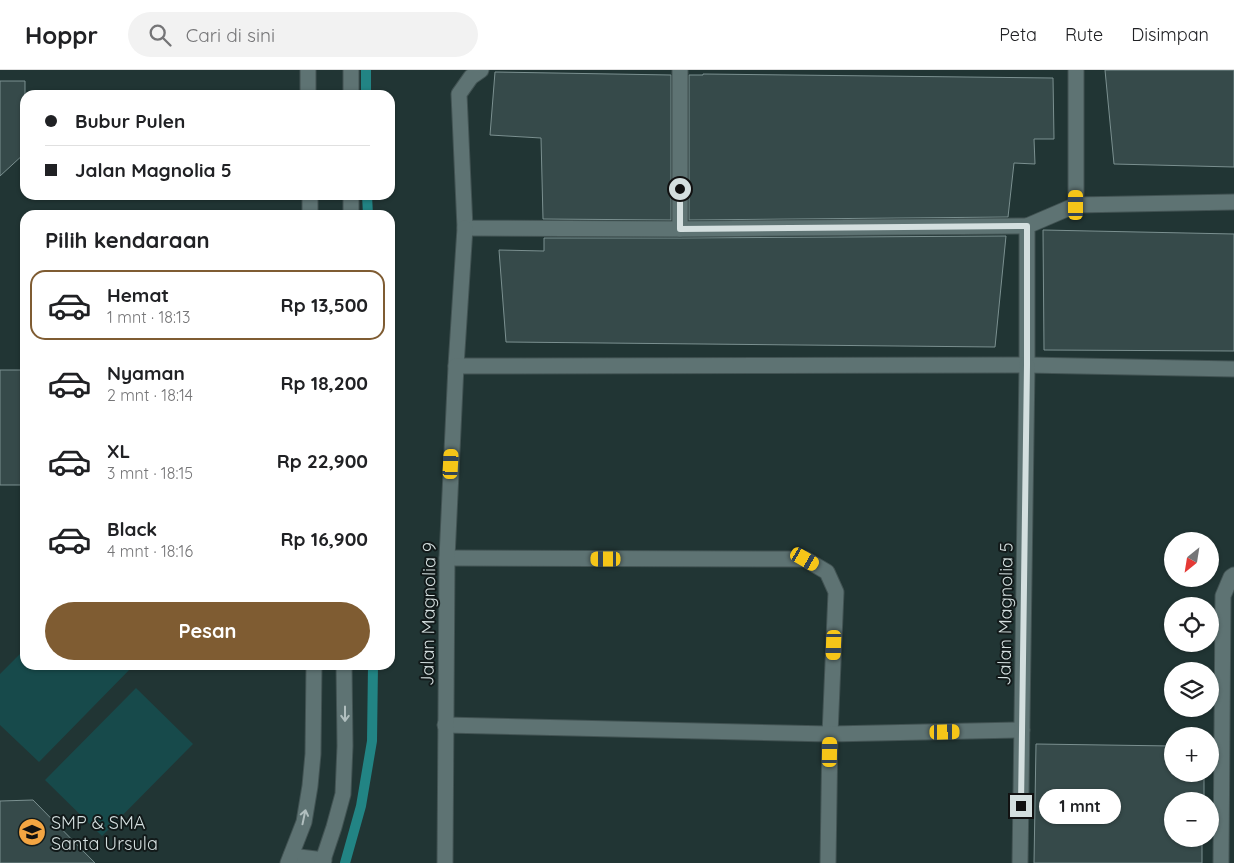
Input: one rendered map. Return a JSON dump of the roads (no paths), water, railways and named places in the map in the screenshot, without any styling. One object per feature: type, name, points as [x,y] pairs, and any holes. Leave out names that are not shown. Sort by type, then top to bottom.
[{"type":"street","points":[[308,70],[308,90]]},
{"type":"street","points":[[351,70],[351,90]]},
{"type":"street","name":"Jalan Magnolia 9","points":[[445,863],[447,558],[465,228],[459,94],[471,77],[481,70]]},
{"type":"street","points":[[680,70],[680,229]]},
{"type":"street","points":[[1076,70],[1076,205]]},
{"type":"street","points":[[465,228],[680,229],[1027,226],[1076,205],[1234,202]]},
{"type":"street","name":"Jalan Magnolia 5","points":[[1020,863],[1027,365],[1027,226]]},
{"type":"street","points":[[456,366],[1027,365],[1234,369]]},
{"type":"street","points":[[447,558],[805,559],[827,572],[836,592],[830,734],[828,863]]},
{"type":"street","points":[[1221,863],[1228,729],[1223,596],[1234,576]]},
{"type":"street","points":[[314,670],[313,754],[310,786],[304,822],[290,860],[323,861],[334,827],[343,794],[345,746],[344,670]]},
{"type":"street","points":[[446,725],[830,734],[1022,730]]},
{"type":"waterway","points":[[366,70],[366,90]]},
{"type":"waterway","points":[[367,200],[368,210]]},
{"type":"waterway","points":[[345,863],[361,806],[372,741],[373,670]]},
{"type":"place","name":"SMP & SMA Santa Ursula","points":[[32,832]]}]
